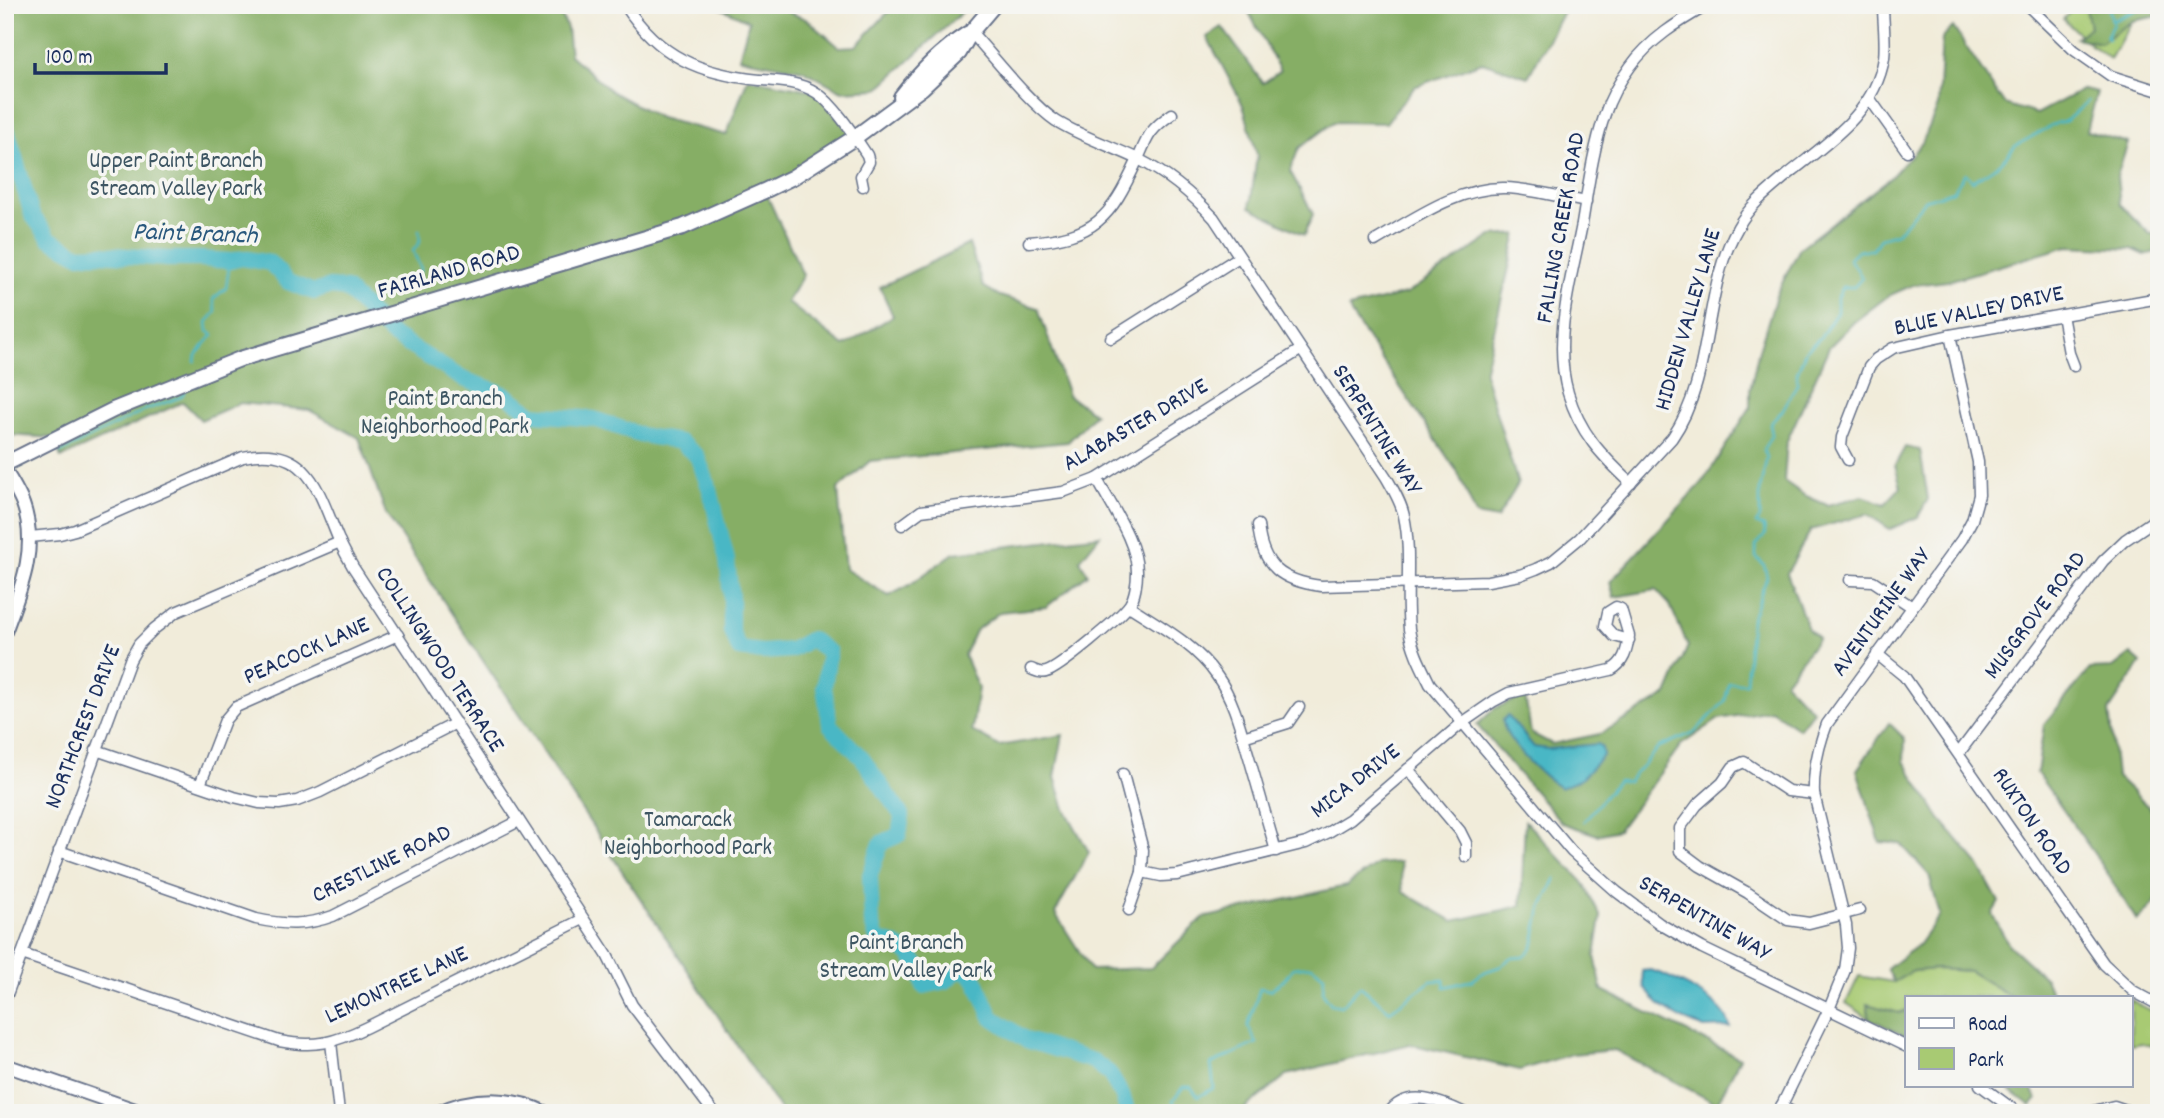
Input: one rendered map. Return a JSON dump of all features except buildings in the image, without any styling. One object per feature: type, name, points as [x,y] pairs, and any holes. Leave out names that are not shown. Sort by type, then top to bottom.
[{"type":"main road","name":"FAIRLAND ROAD","points":[[5,464],[54,438],[172,385],[240,359],[682,227],[793,177],[854,138],[923,87],[959,53],[971,32],[994,5]]},
{"type":"street","points":[[625,5],[647,34],[668,51],[693,65],[726,76],[800,86],[815,91],[833,108],[867,155],[869,162],[861,176],[863,186]]},
{"type":"street","name":"FALLING CREEK ROAD","points":[[1631,483],[1601,455],[1582,429],[1567,391],[1563,355],[1564,324],[1604,114],[1630,66],[1651,43],[1674,24],[1708,5]]},
{"type":"street","name":"HIDDEN VALLEY LANE","points":[[1258,525],[1260,545],[1271,564],[1283,575],[1299,583],[1321,586],[1488,581],[1520,575],[1551,562],[1580,538],[1684,422],[1696,383],[1724,256],[1738,226],[1757,201],[1856,118],[1870,99],[1879,81],[1884,56],[1883,5]]},
{"type":"street","points":[[2027,5],[2074,50],[2111,76],[2159,91]]},
{"type":"street","name":"SERPENTINE WAY","points":[[971,32],[1054,119],[1084,136],[1138,159],[1172,180],[1198,200],[1214,218],[1398,499],[1407,532],[1409,630],[1415,655],[1430,684],[1572,852],[1617,892],[1660,923],[1702,947],[1905,1046]]},
{"type":"street","points":[[1870,99],[1907,151]]},
{"type":"street","points":[[1029,242],[1059,240],[1097,223],[1120,197],[1155,126],[1172,114]]},
{"type":"street","points":[[1375,241],[1443,203],[1476,191],[1506,188],[1586,202]]},
{"type":"street","points":[[1111,338],[1239,257]]},
{"type":"street","name":"BLUE VALLEY DRIVE","points":[[1847,460],[1841,447],[1842,437],[1869,367],[1893,348],[1950,335],[2159,299]]},
{"type":"street","points":[[2063,315],[2069,353],[2074,366]]},
{"type":"street","name":"AVENTURINE WAY","points":[[1780,1110],[1829,1009],[1845,970],[1848,948],[1843,913],[1814,794],[1813,774],[1817,748],[1827,724],[1962,539],[1972,520],[1979,495],[1978,462],[1950,335]]},
{"type":"street","name":"ALABASTER DRIVE","points":[[902,526],[920,512],[1063,492],[1097,479],[1300,350]]},
{"type":"street","name":"COLLINGWOOD TERRACE","points":[[30,537],[75,530],[243,457],[262,453],[275,454],[295,463],[313,479],[353,567],[607,955],[632,1005],[714,1113]]},
{"type":"street","points":[[5,470],[22,502],[30,537],[27,570],[6,627]]},
{"type":"street","points":[[1031,669],[1039,673],[1047,672],[1082,648],[1129,606],[1138,574],[1136,556],[1097,479]]},
{"type":"street","name":"MUSGROVE ROAD","points":[[1959,753],[2103,561],[2125,540],[2159,517]]},
{"type":"street","name":"NORTHCREST DRIVE","points":[[5,1000],[96,750],[130,660],[139,644],[176,612],[340,542]]},
{"type":"street","points":[[1850,580],[1873,581],[1912,607]]},
{"type":"street","points":[[1129,606],[1176,636],[1209,666],[1229,695],[1276,851]]},
{"type":"street","name":"PEACOCK LANE","points":[[200,785],[225,720],[236,708],[250,699],[398,635]]},
{"type":"street","name":"MICA DRIVE","points":[[1142,872],[1161,876],[1177,875],[1306,843],[1327,833],[1350,819],[1462,723],[1494,701],[1509,693],[1611,670],[1619,666],[1626,654],[1629,640]]},
{"type":"street","name":"RUXTON ROAD","points":[[1877,654],[1904,676],[2104,964],[2133,992],[2159,1005]]},
{"type":"street","points":[[1243,737],[1288,723],[1299,706]]},
{"type":"street","points":[[96,750],[234,797],[279,804],[297,801],[320,792],[456,723]]},
{"type":"street","points":[[1814,794],[1788,791],[1744,762],[1733,767],[1722,783],[1696,806],[1680,828],[1680,851],[1788,920],[1809,923],[1860,911]]},
{"type":"street","points":[[1408,769],[1460,831],[1466,844],[1466,857]]},
{"type":"street","points":[[1124,774],[1142,841],[1142,872],[1129,909]]},
{"type":"street","name":"CRESTLINE ROAD","points":[[59,851],[256,919],[301,925],[333,915],[519,821]]},
{"type":"street","name":"LEMONTREE LANE","points":[[22,954],[279,1041],[302,1045],[331,1042],[367,1027],[583,919]]},
{"type":"street","points":[[331,1042],[339,1113]]},
{"type":"street","points":[[5,1065],[144,1113]]},
{"type":"street","points":[[1981,1086],[2018,1113]]},
{"type":"street","points":[[1389,1113],[1402,1102],[1416,1098],[1444,1102],[1465,1113]]},
{"type":"street","points":[[437,1113],[473,1101],[502,1100],[546,1113]]},
{"type":"street","points":[[2086,1113],[2114,1107],[2135,1113]]},
{"type":"street","points":[[1780,1110],[1794,1113]]},
{"type":"green space","points":[[5,5],[557,5],[567,28],[570,55],[612,92],[660,118],[726,135],[748,78],[815,91],[854,138],[765,191],[803,275],[787,302],[844,346],[893,316],[880,287],[969,244],[983,286],[1000,296],[1038,308],[1068,395],[1095,414],[1068,442],[870,461],[838,489],[845,569],[889,596],[908,586],[954,553],[1100,535],[1080,560],[1088,574],[1046,607],[1000,612],[975,631],[964,655],[978,688],[972,731],[999,746],[1063,735],[1055,777],[1065,809],[1089,852],[1055,913],[1091,970],[1151,968],[1203,918],[1346,886],[1377,864],[1400,862],[1403,892],[1453,921],[1521,906],[1525,821],[1583,882],[1601,917],[1595,956],[1602,990],[1740,1058],[1717,1104],[1615,1050],[1572,1054],[1520,1070],[1410,1044],[1287,1075],[1239,1113],[782,1113],[386,514],[359,438],[309,410],[240,403],[201,420],[183,402],[61,458],[54,438],[8,435],[5,409]]},
{"type":"green space","points":[[714,5],[780,5],[786,11],[808,20],[839,47],[856,46],[895,5],[970,5],[878,89],[842,91],[803,70],[739,58],[749,21]]},
{"type":"green space","points":[[1245,5],[1577,5],[1563,12],[1528,77],[1482,62],[1414,87],[1386,123],[1334,122],[1299,148],[1290,171],[1313,214],[1304,235],[1250,207],[1257,155],[1243,105],[1207,37],[1222,27],[1263,83],[1280,71]]},
{"type":"green space","points":[[2077,5],[2159,5],[2159,15],[2132,21],[2110,59],[2063,19]]},
{"type":"green space","points":[[2085,5],[2159,5],[2159,16],[2132,21],[2100,43],[2076,38],[2090,27]]},
{"type":"green space","points":[[1953,27],[2004,104],[2037,114],[2084,89],[2097,92],[2087,131],[2128,143],[2117,176],[2120,204],[2150,234],[2159,233],[2159,251],[2145,255],[2132,249],[2068,246],[1948,281],[1913,285],[1888,296],[1854,322],[1829,347],[1787,441],[1784,481],[1804,495],[1827,505],[1863,496],[1885,504],[1901,487],[1895,465],[1905,447],[1920,450],[1928,499],[1918,517],[1890,529],[1867,514],[1811,530],[1787,573],[1808,629],[1818,638],[1785,682],[1813,711],[1799,729],[1771,710],[1719,719],[1681,745],[1618,830],[1597,835],[1562,823],[1477,725],[1495,708],[1525,696],[1531,733],[1552,744],[1600,734],[1667,695],[1688,646],[1670,605],[1656,590],[1614,597],[1610,582],[1702,483],[1750,408],[1750,390],[1758,353],[1777,293],[1800,248],[1890,178],[1922,143],[1938,106],[1942,38]]},
{"type":"green space","points":[[1517,234],[1484,373],[1518,484],[1497,519],[1476,515],[1458,473],[1349,308],[1406,294],[1492,236]]},
{"type":"green space","points":[[2131,654],[2141,663],[2109,711],[2116,776],[2159,817],[2159,898],[2137,921],[2100,862],[2037,773],[2044,724],[2090,669],[2113,668]]},
{"type":"green space","points":[[1889,723],[1905,739],[1904,761],[1940,819],[1978,864],[1999,902],[1992,914],[2009,945],[2045,978],[2053,996],[2010,996],[1969,971],[1913,971],[1894,982],[1887,969],[1919,944],[1940,915],[1929,875],[1901,844],[1880,842],[1857,770]]},
{"type":"green space","points":[[1913,971],[1969,971],[2010,996],[1905,996],[1905,1011],[1899,1013],[1867,1005],[1870,1019],[1846,1003],[1859,976],[1893,982]]},
{"type":"green space","points":[[2132,1001],[2159,1015],[2159,1048],[2142,1043],[2132,1045]]},
{"type":"green space","points":[[1867,1004],[1899,1013],[1905,1011],[1905,1036],[1870,1019]]},
{"type":"green space","points":[[2004,1086],[2031,1086],[2037,1099],[2031,1106]]},
{"type":"water","points":[[1508,716],[1534,747],[1548,749],[1598,744],[1602,748],[1603,756],[1581,779],[1561,788],[1517,748],[1505,728],[1503,720]]},
{"type":"water","points":[[1651,970],[1685,985],[1709,1000],[1726,1017],[1730,1027],[1704,1028],[1678,1017],[1658,1004],[1644,988],[1642,971]]},
{"type":"waterway","points":[[2108,5],[2113,24],[2106,37],[2108,39]]},
{"type":"waterway","points":[[2112,21],[2144,6],[2159,7]]},
{"type":"waterway","points":[[1584,821],[1618,781],[1628,782],[1659,747],[1695,732],[1725,701],[1729,683],[1746,683],[1751,620],[1767,577],[1764,565],[1756,557],[1756,546],[1765,535],[1764,527],[1756,524],[1760,518],[1760,489],[1767,457],[1763,450],[1772,434],[1770,424],[1782,411],[1797,384],[1797,373],[1806,350],[1820,338],[1837,312],[1837,299],[1843,287],[1854,287],[1862,278],[1849,259],[1858,250],[1873,250],[1880,238],[1897,233],[1925,200],[1953,191],[1965,173],[1973,181],[2001,163],[2015,146],[2057,123],[2066,121],[2088,101]]},
{"type":"waterway","name":"Paint Branch","points":[[5,123],[32,215],[50,239],[79,255],[230,261],[242,258],[270,263],[288,282],[314,292],[329,287],[346,289],[392,335],[463,379],[505,394],[533,414],[594,419],[641,435],[680,442],[697,456],[710,490],[727,560],[731,631],[739,649],[762,652],[791,650],[811,639],[829,652],[824,687],[830,725],[862,758],[902,816],[899,835],[881,843],[870,875],[872,923],[877,939],[897,946],[909,954],[924,986],[946,981],[955,973],[965,970],[975,979],[992,1017],[1026,1040],[1093,1061],[1109,1073],[1122,1095],[1128,1113]]},
{"type":"waterway","points":[[368,309],[380,289],[417,277],[421,269],[413,251],[420,242],[419,230]]},
{"type":"waterway","points":[[195,361],[196,355],[213,335],[208,331],[207,322],[216,312],[213,299],[226,288],[230,261]]},
{"type":"waterway","points":[[60,453],[145,410],[181,397],[184,392]]},
{"type":"waterway","points":[[1174,1113],[1177,1111],[1173,1101],[1183,1087],[1191,1087],[1198,1097],[1214,1088],[1211,1064],[1257,1043],[1248,1026],[1260,988],[1270,990],[1284,980],[1293,968],[1312,966],[1324,976],[1323,993],[1331,1004],[1341,1006],[1360,986],[1390,1011],[1431,981],[1444,980],[1445,987],[1473,980],[1511,958],[1524,957],[1533,947],[1541,909],[1556,878]]},
{"type":"park label","name":"Upper Paint Branch Stream Valley Park","points":[[176,176]]},
{"type":"park label","name":"Paint Branch Neighborhood Park","points":[[445,414]]},
{"type":"park label","name":"Tamarack Neighborhood Park","points":[[688,835]]},
{"type":"park label","name":"Paint Branch Stream Valley Park","points":[[906,958]]}]
